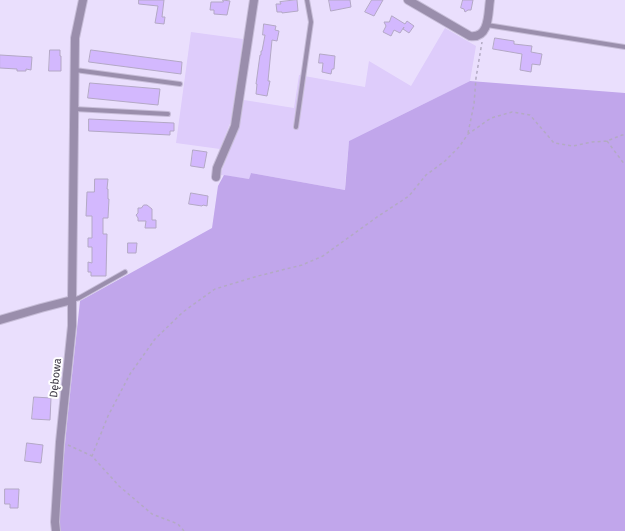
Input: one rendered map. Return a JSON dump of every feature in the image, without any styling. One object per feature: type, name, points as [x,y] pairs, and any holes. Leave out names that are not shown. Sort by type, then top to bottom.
[{"type":"street","name":"Dębowa","points":[[56,531],[55,522],[60,442],[72,326],[75,38],[83,0]]},
{"type":"street","points":[[216,177],[217,168],[235,126],[254,0]]},
{"type":"street","points":[[408,0],[470,36],[478,35],[484,29],[490,0]]},
{"type":"street","points":[[0,320],[72,300]]},
{"type":"lane","points":[[296,127],[311,22],[307,0]]},
{"type":"lane","points":[[484,29],[625,47]]},
{"type":"lane","points":[[75,70],[180,84]]},
{"type":"lane","points":[[74,109],[168,114]]},
{"type":"lane","points":[[72,300],[79,298],[125,272]]},
{"type":"path","points":[[468,134],[474,104],[476,78],[484,29]]},
{"type":"path","points":[[92,456],[108,416],[130,374],[155,339],[183,312],[215,289],[258,276],[302,266],[323,256],[409,196],[426,175],[445,161],[459,147],[468,134],[491,118],[512,112],[530,116],[554,143],[573,146],[607,141],[625,134]]},
{"type":"path","points":[[607,141],[625,165]]},
{"type":"path","points":[[60,442],[92,456],[118,486],[152,514],[178,524],[184,531]]},
{"type":"shaded area","points":[[445,28],[476,46],[470,81],[349,141],[345,190],[251,173],[249,179],[221,175],[240,122],[244,100],[294,108],[299,75],[365,87],[369,61],[411,86]]},
{"type":"shaded area","points":[[191,32],[243,39],[231,121],[220,149],[176,143]]},
{"type":"shaded area","points":[[470,81],[625,93],[625,531],[59,531],[58,518],[80,301],[212,228],[218,186],[224,175],[249,179],[251,173],[345,190],[349,141]]},
{"type":"building","points":[[139,0],[164,0],[162,17],[165,17],[164,24],[155,23],[158,6],[139,4]]},
{"type":"building","points":[[223,0],[230,1],[227,15],[214,14],[214,10],[210,10],[211,2],[223,2]]},
{"type":"building","points":[[297,0],[298,11],[282,13],[277,12],[276,4],[281,4],[280,2]]},
{"type":"building","points":[[329,0],[350,0],[351,7],[331,11]]},
{"type":"building","points":[[372,0],[383,0],[374,16],[365,12]]},
{"type":"building","points":[[463,0],[473,0],[471,10],[465,12],[464,9],[461,8]]},
{"type":"building","points":[[392,16],[405,24],[407,21],[414,26],[409,33],[403,29],[404,27],[400,33],[394,30],[391,36],[383,32],[386,26],[384,22],[389,22]]},
{"type":"building","points":[[264,24],[276,26],[275,30],[279,31],[277,41],[272,40],[268,81],[270,81],[267,96],[256,94],[260,55],[265,35],[263,35]]},
{"type":"building","points":[[495,38],[514,41],[514,44],[532,46],[531,52],[542,54],[540,65],[532,64],[531,72],[520,70],[522,54],[493,49]]},
{"type":"building","points":[[50,50],[60,50],[61,71],[49,71]]},
{"type":"building","points":[[91,50],[182,62],[181,74],[89,62]]},
{"type":"building","points":[[320,54],[335,56],[334,69],[332,69],[331,74],[322,72],[323,63],[319,63]]},
{"type":"building","points":[[0,55],[32,57],[31,70],[26,69],[26,71],[17,71],[17,69],[0,68]]},
{"type":"building","points":[[90,83],[160,89],[158,105],[88,98]]},
{"type":"building","points":[[89,119],[174,123],[174,131],[170,131],[170,135],[89,131]]},
{"type":"building","points":[[193,150],[207,152],[204,168],[191,166]]},
{"type":"building","points":[[95,179],[108,179],[108,218],[103,218],[103,234],[107,234],[106,276],[91,276],[91,272],[88,272],[88,262],[92,263],[92,247],[88,247],[88,238],[92,238],[92,216],[86,216],[87,192],[94,192]]},
{"type":"building","points":[[191,193],[208,196],[207,206],[189,204]]},
{"type":"building","points":[[144,205],[147,205],[152,209],[152,220],[156,220],[156,228],[145,228],[146,221],[138,221],[136,215],[138,213],[138,208],[141,208]]},
{"type":"building","points":[[128,243],[137,243],[136,253],[128,253]]},
{"type":"building","points":[[34,397],[51,398],[50,420],[32,419]]},
{"type":"building","points":[[27,443],[43,445],[41,463],[25,461]]},
{"type":"building","points":[[5,489],[19,489],[18,508],[10,508],[10,504],[5,504]]}]
